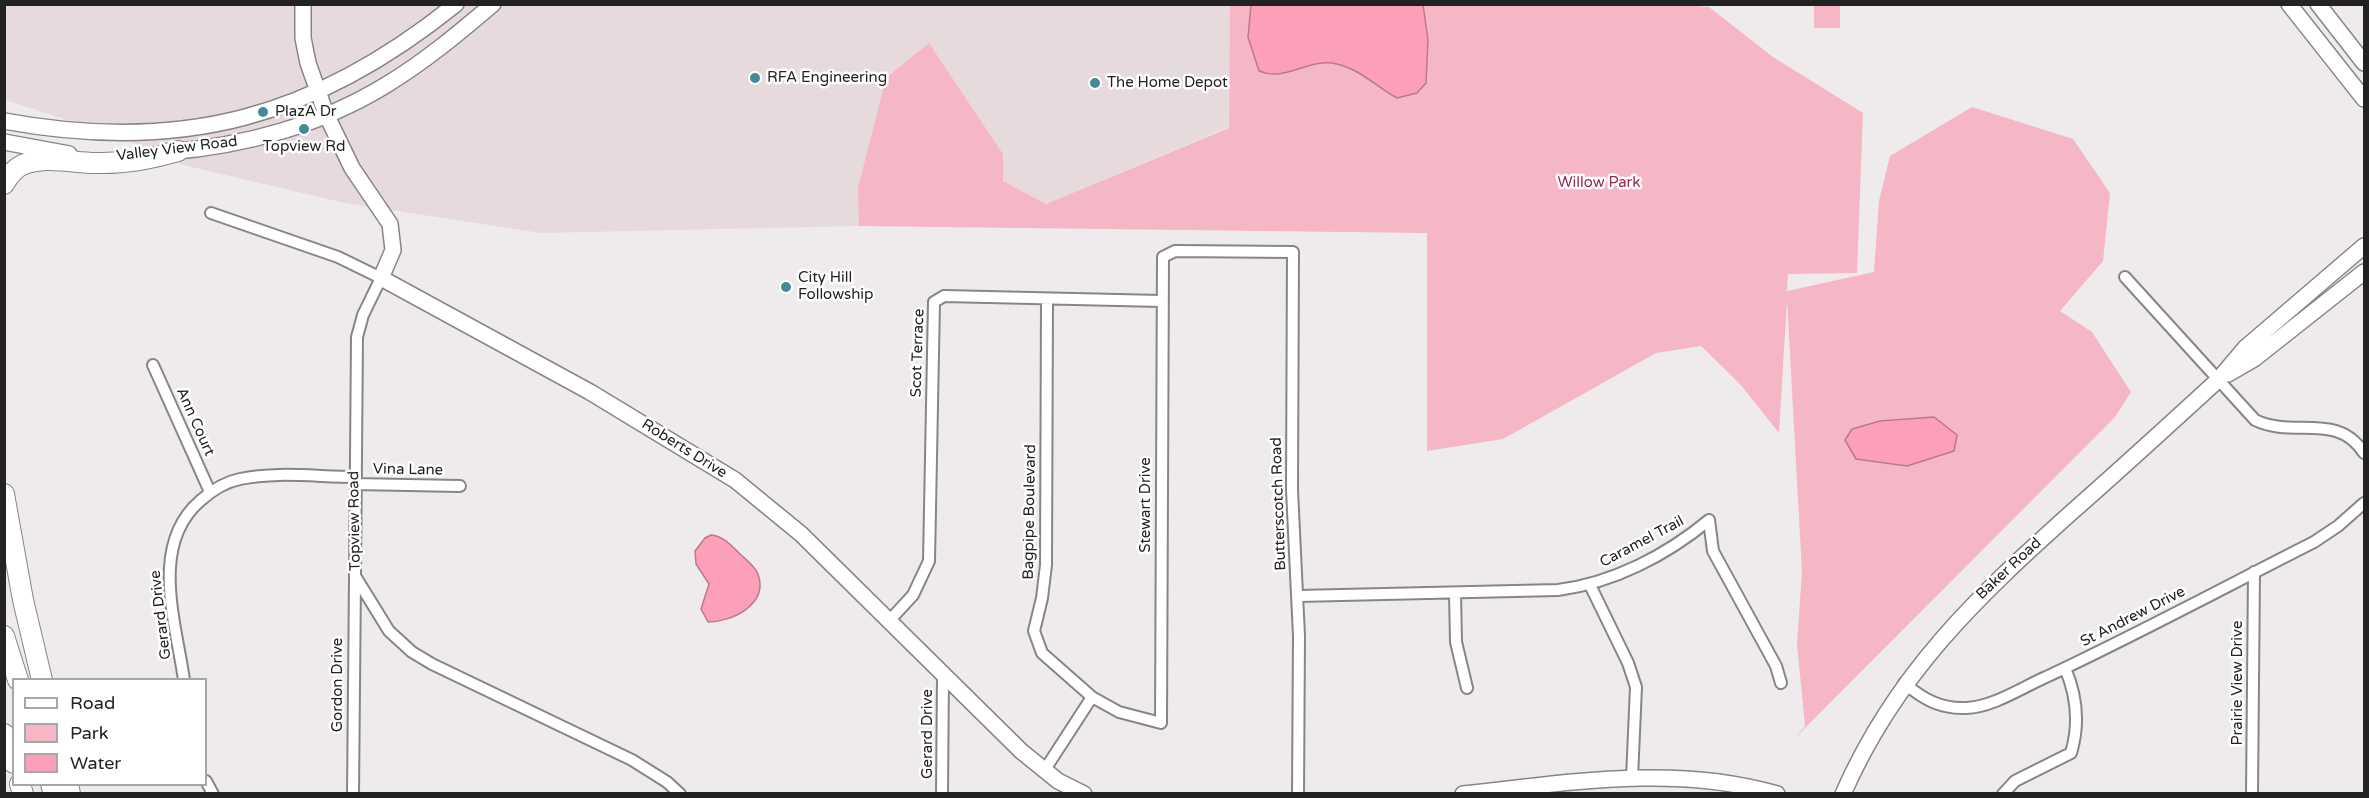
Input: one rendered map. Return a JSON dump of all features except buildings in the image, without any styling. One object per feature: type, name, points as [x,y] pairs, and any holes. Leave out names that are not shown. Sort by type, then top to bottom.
[{"type":"highway","points":[[4,184],[14,170],[26,163],[133,161],[178,151]]},
{"type":"highway","points":[[4,494],[23,600],[42,678]]},
{"type":"highway","points":[[4,636],[17,678]]},
{"type":"highway","points":[[4,734],[12,756]]},
{"type":"main road","name":"Topview Road","points":[[303,4],[305,46],[326,114],[352,168],[390,224],[393,250],[381,278]]},
{"type":"main road","name":"Valley View Road","points":[[4,121],[80,132],[166,131],[244,118],[319,93],[399,49],[456,4]]},
{"type":"main road","name":"Valley View Road","points":[[4,142],[74,154],[111,157],[178,151],[243,141],[326,114],[387,85],[493,4]]},
{"type":"main road","points":[[2289,4],[2364,99]]},
{"type":"main road","points":[[2318,4],[2364,63]]},
{"type":"main road","name":"Baker Road","points":[[1843,794],[1869,742],[1904,684],[1962,614],[1999,577],[2218,380],[2245,348],[2364,246]]},
{"type":"main road","name":"Baker Road","points":[[2218,380],[2254,359],[2364,272]]},
{"type":"main road","name":"Roberts Drive","points":[[381,278],[590,392],[735,480],[801,534],[1044,771],[1084,794]]},
{"type":"main road","points":[[1463,794],[1632,778],[1731,783],[1777,794]]},
{"type":"street","name":"Roberts Drive","points":[[211,213],[338,257],[381,278]]},
{"type":"street","name":"Stewart Drive","points":[[1092,698],[1121,712],[1161,723],[1161,264],[1168,252],[1293,252]]},
{"type":"street","name":"Butterscotch Road","points":[[1293,252],[1292,523],[1298,596],[1298,792]]},
{"type":"street","points":[[2125,277],[2246,411],[2267,425],[2338,430],[2349,435],[2364,453]]},
{"type":"street","name":"Topview Road","points":[[381,278],[363,315],[357,337],[355,480],[355,576],[380,620],[412,652],[632,760],[667,782],[680,794]]},
{"type":"street","name":"Scot Terrace","points":[[889,621],[913,595],[929,561],[934,302],[944,296],[1161,301]]},
{"type":"street","name":"Bagpipe Boulevard","points":[[1047,300],[1047,565],[1034,631],[1042,653],[1092,698]]},
{"type":"street","name":"Ann Court","points":[[153,364],[210,492]]},
{"type":"street","name":"Gerard Drive","points":[[184,678],[172,594],[170,559],[176,533],[186,517],[210,492],[238,479],[257,477],[355,480]]},
{"type":"street","name":"Vina Lane","points":[[355,480],[460,486]]},
{"type":"street","name":"St Andrew Drive","points":[[1904,684],[1927,700],[1939,705],[1968,708],[1986,704],[2065,668],[2314,542],[2338,526],[2364,503]]},
{"type":"street","name":"Caramel Trail","points":[[1298,596],[1558,590],[1590,585],[1629,570],[1690,536],[1709,520],[1713,551],[1776,666],[1781,683]]},
{"type":"street","name":"Prairie View Drive","points":[[2252,794],[2254,572]]},
{"type":"street","name":"Gordon Drive","points":[[353,794],[355,576]]},
{"type":"street","points":[[1590,585],[1628,663],[1636,687],[1632,778]]},
{"type":"street","points":[[1455,593],[1456,642],[1467,688]]},
{"type":"street","points":[[2003,794],[2015,782],[2071,753],[2074,741],[2076,702],[2065,668]]},
{"type":"street","name":"Gerard Drive","points":[[942,794],[943,675]]},
{"type":"street","points":[[1044,771],[1092,698]]},
{"type":"shaded area","points":[[5,5],[1231,5],[1229,127],[1046,204],[1003,181],[1003,154],[929,43],[863,170],[859,226],[541,233],[345,203],[183,165],[117,136],[5,100]]},
{"type":"green space","name":"Willow Park","points":[[1674,4],[1709,7],[1773,57],[1863,113],[1857,273],[1788,274],[1787,291],[1874,272],[1879,201],[1890,156],[1972,107],[2073,139],[2110,193],[2103,261],[2060,311],[2092,332],[2131,392],[2115,417],[1795,738],[1805,726],[1797,644],[1802,572],[1787,300],[1779,433],[1740,384],[1701,346],[1656,353],[1503,439],[1427,451],[1427,233],[859,226],[858,188],[886,78],[929,43],[1003,154],[1003,181],[1046,204],[1229,128],[1230,5]]},
{"type":"green space","points":[[1814,5],[1840,5],[1840,28],[1814,28]]},
{"type":"water","points":[[1251,5],[1423,5],[1428,40],[1426,83],[1417,93],[1397,98],[1350,68],[1332,63],[1322,63],[1277,74],[1259,71],[1248,37]]},
{"type":"water","points":[[1934,417],[1957,435],[1954,451],[1907,466],[1856,459],[1845,440],[1852,429],[1880,421]]},
{"type":"water","points":[[711,535],[726,541],[752,565],[757,571],[760,585],[758,595],[746,610],[727,619],[708,622],[701,609],[709,584],[696,564],[695,551],[705,538]]},
{"type":"place","name":"RFA Engineering","points":[[755,78]]},
{"type":"place","name":"The Home Depot","points":[[1095,83]]},
{"type":"place","name":"PlazA Dr","points":[[263,112]]},
{"type":"place","name":"Topview Rd","points":[[304,129]]},
{"type":"place","name":"City Hill Followship","points":[[786,287]]}]
